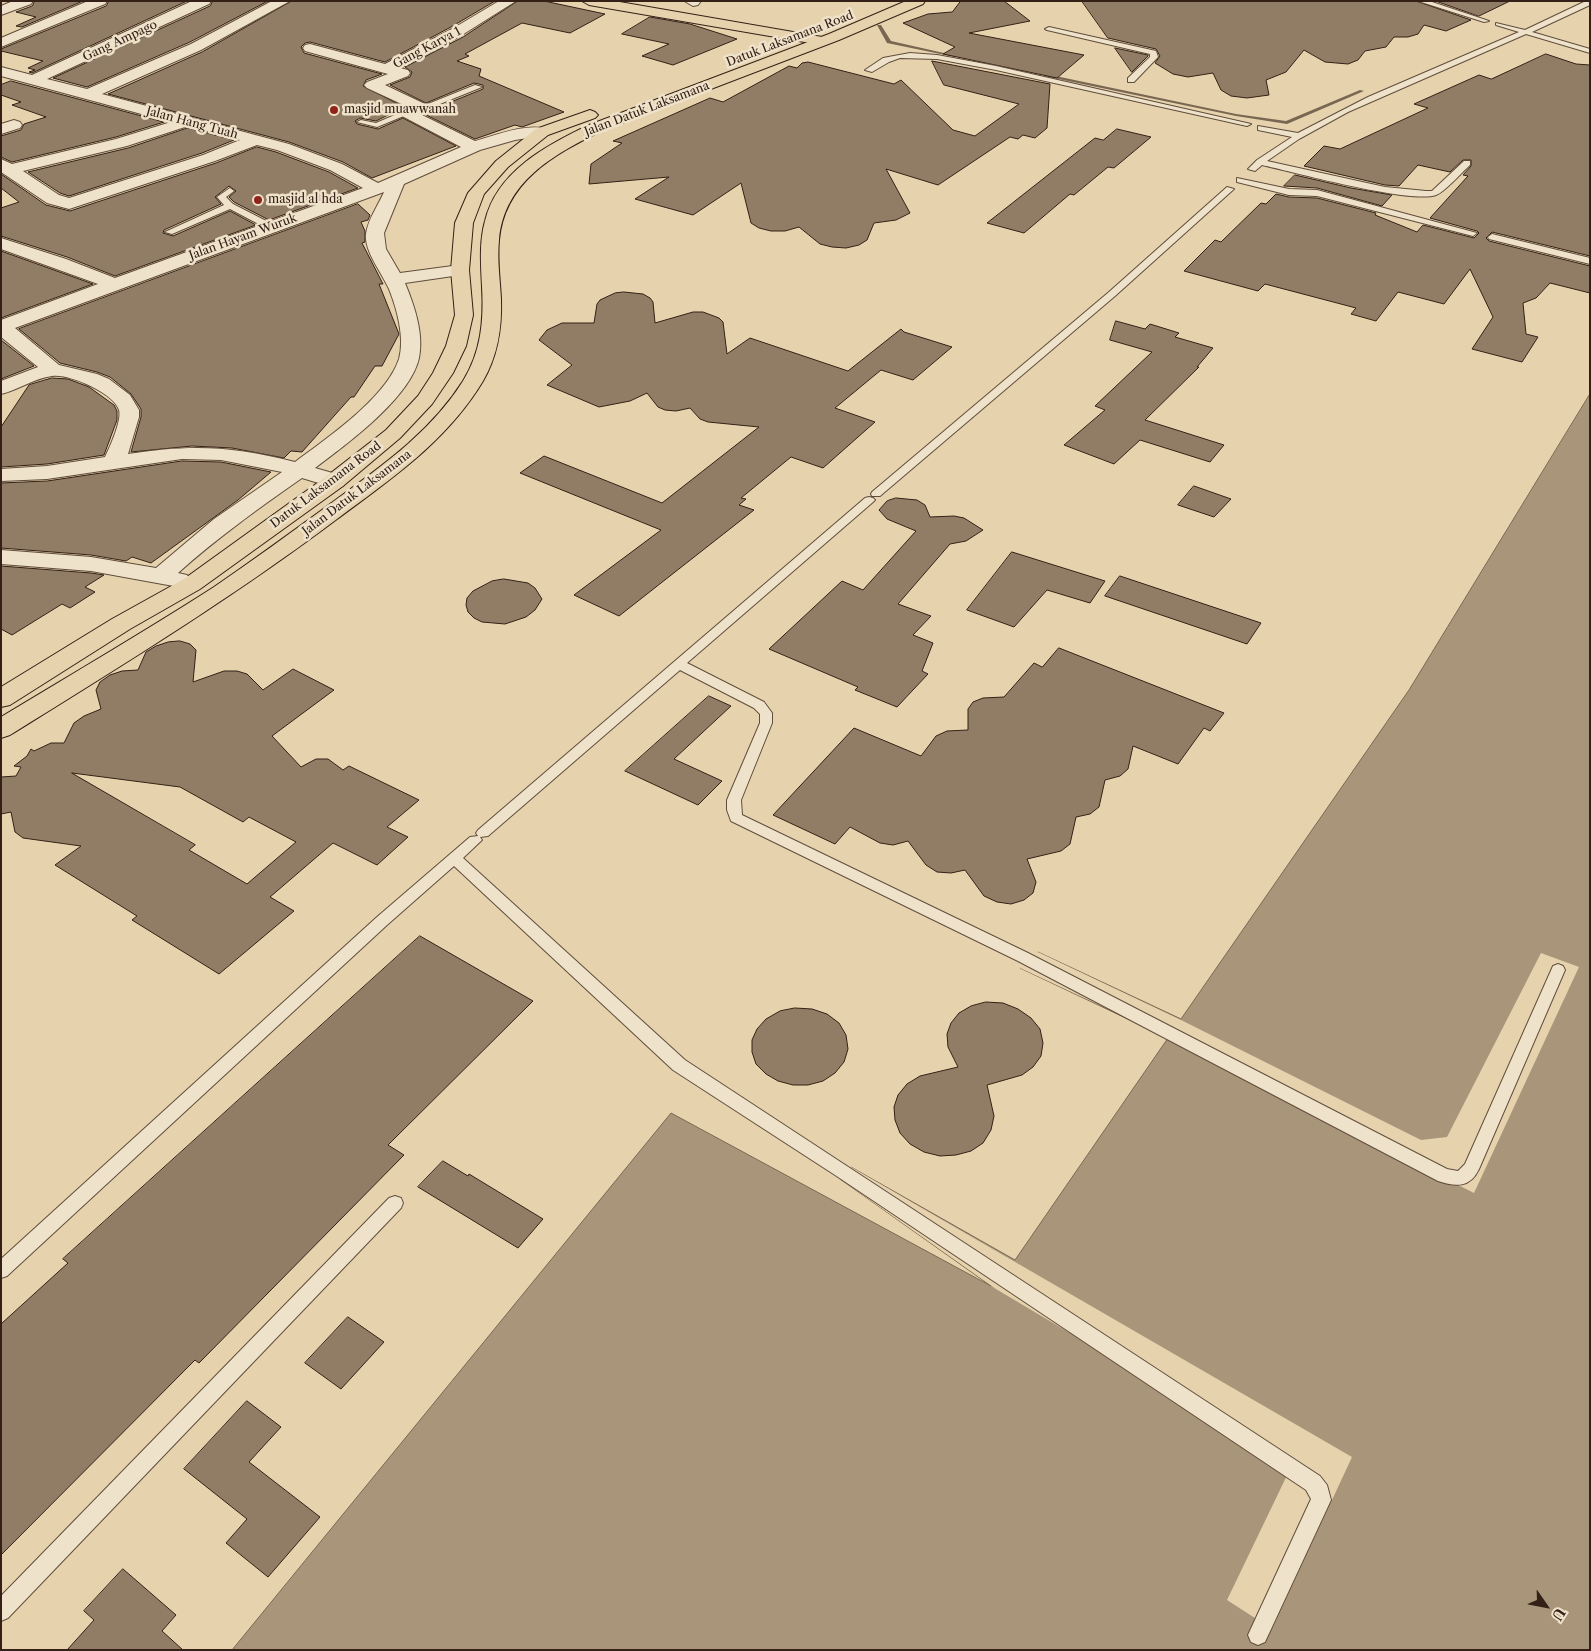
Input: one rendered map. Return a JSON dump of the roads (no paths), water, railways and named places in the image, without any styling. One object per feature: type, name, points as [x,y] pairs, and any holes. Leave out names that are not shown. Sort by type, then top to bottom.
[{"type":"main road","points":[[589,1],[798,37]]},
{"type":"main road","points":[[692,1],[712,5]]},
{"type":"main road","name":"Datuk Laksamana Road","points":[[1,699],[121,624],[192,584],[374,450],[425,400],[443,373],[456,346],[464,315],[460,270],[464,223],[476,193],[502,164],[542,132],[798,37],[823,33],[888,1]]},
{"type":"main road","name":"Jalan Datuk Laksamana","points":[[1,730],[223,591],[404,459],[448,416],[470,386],[488,349],[493,311],[490,240],[494,214],[507,188],[525,169],[576,137],[595,128],[823,33],[848,30],[918,1]]},
{"type":"main road","points":[[286,515],[314,526]]},
{"type":"street","points":[[1,11],[26,1]]},
{"type":"street","points":[[1,43],[100,1]]},
{"type":"street","name":"Gang Ampago","points":[[35,80],[204,1]]},
{"type":"street","points":[[89,94],[196,47],[283,1]]},
{"type":"street","name":"Gang Karya 1","points":[[387,69],[457,32],[509,1]]},
{"type":"street","points":[[310,48],[387,69]]},
{"type":"street","name":"Gang Karya 1","points":[[387,69],[404,73],[372,86],[422,108]]},
{"type":"street","name":"Jalan Hang Tuah","points":[[1,71],[308,156],[336,167],[377,189]]},
{"type":"street","points":[[407,113],[422,108]]},
{"type":"street","points":[[407,113],[474,147]]},
{"type":"street","points":[[5,167],[121,143],[186,122]]},
{"type":"street","name":"Jalan Hayam Wuruk","points":[[1,327],[271,226],[377,189],[474,147],[513,135],[542,132]]},
{"type":"street","points":[[5,167],[53,199],[69,204],[209,158],[255,140]]},
{"type":"street","points":[[161,576],[196,544],[338,440],[398,384],[409,360],[408,324],[404,306],[393,279],[378,252],[375,240],[377,226],[393,192],[396,181]]},
{"type":"street","points":[[1,243],[60,262],[116,285]]},
{"type":"street","points":[[393,279],[460,270]]},
{"type":"street","points":[[1,327],[52,369],[90,378],[102,383],[123,399],[129,410],[129,417],[121,446],[112,464]]},
{"type":"street","points":[[1,388],[52,369]]},
{"type":"street","points":[[338,440],[374,450]]},
{"type":"street","points":[[1,475],[34,475],[184,453],[250,458],[335,480]]},
{"type":"street","points":[[1,557],[92,563],[129,568],[192,584]]},
{"type":"lane","points":[[1421,1],[1486,21]]},
{"type":"lane","points":[[1,1270],[382,921],[872,497],[1104,301],[1260,162],[1300,136],[1371,98],[1525,33],[1590,2]]},
{"type":"lane","points":[[1498,24],[1590,51]]},
{"type":"lane","points":[[1050,29],[1153,52],[1154,57],[1115,94]]},
{"type":"lane","points":[[869,70],[886,60],[899,56],[924,56],[996,68],[1248,124]]},
{"type":"lane","points":[[422,108],[478,87]]},
{"type":"lane","points":[[361,122],[377,125],[407,113]]},
{"type":"lane","points":[[1261,128],[1300,136]]},
{"type":"lane","points":[[1260,162],[1342,181],[1400,192],[1428,194],[1434,193],[1467,163]]},
{"type":"lane","points":[[1236,184],[1289,192],[1317,193],[1473,233]]},
{"type":"lane","points":[[230,190],[221,197],[230,206],[271,226]]},
{"type":"lane","points":[[169,232],[230,206]]},
{"type":"lane","points":[[1492,237],[1590,261]]},
{"type":"lane","points":[[679,664],[759,705],[766,712],[766,723],[734,800],[736,818],[1023,957],[1444,1176],[1462,1179],[1471,1170],[1558,970]]},
{"type":"lane","points":[[455,859],[679,1065],[1314,1483],[1320,1492],[1321,1500],[1258,1635]]},
{"type":"lane","points":[[1,1611],[395,1203]]},
{"type":"waterway","points":[[879,26],[889,42],[955,56]]},
{"type":"waterway","points":[[1046,75],[1236,115],[1287,123],[1362,91]]},
{"type":"place","name":"masjid muawwanah","points":[[334,110]]},
{"type":"place","name":"masjid al hda","points":[[258,200]]}]
